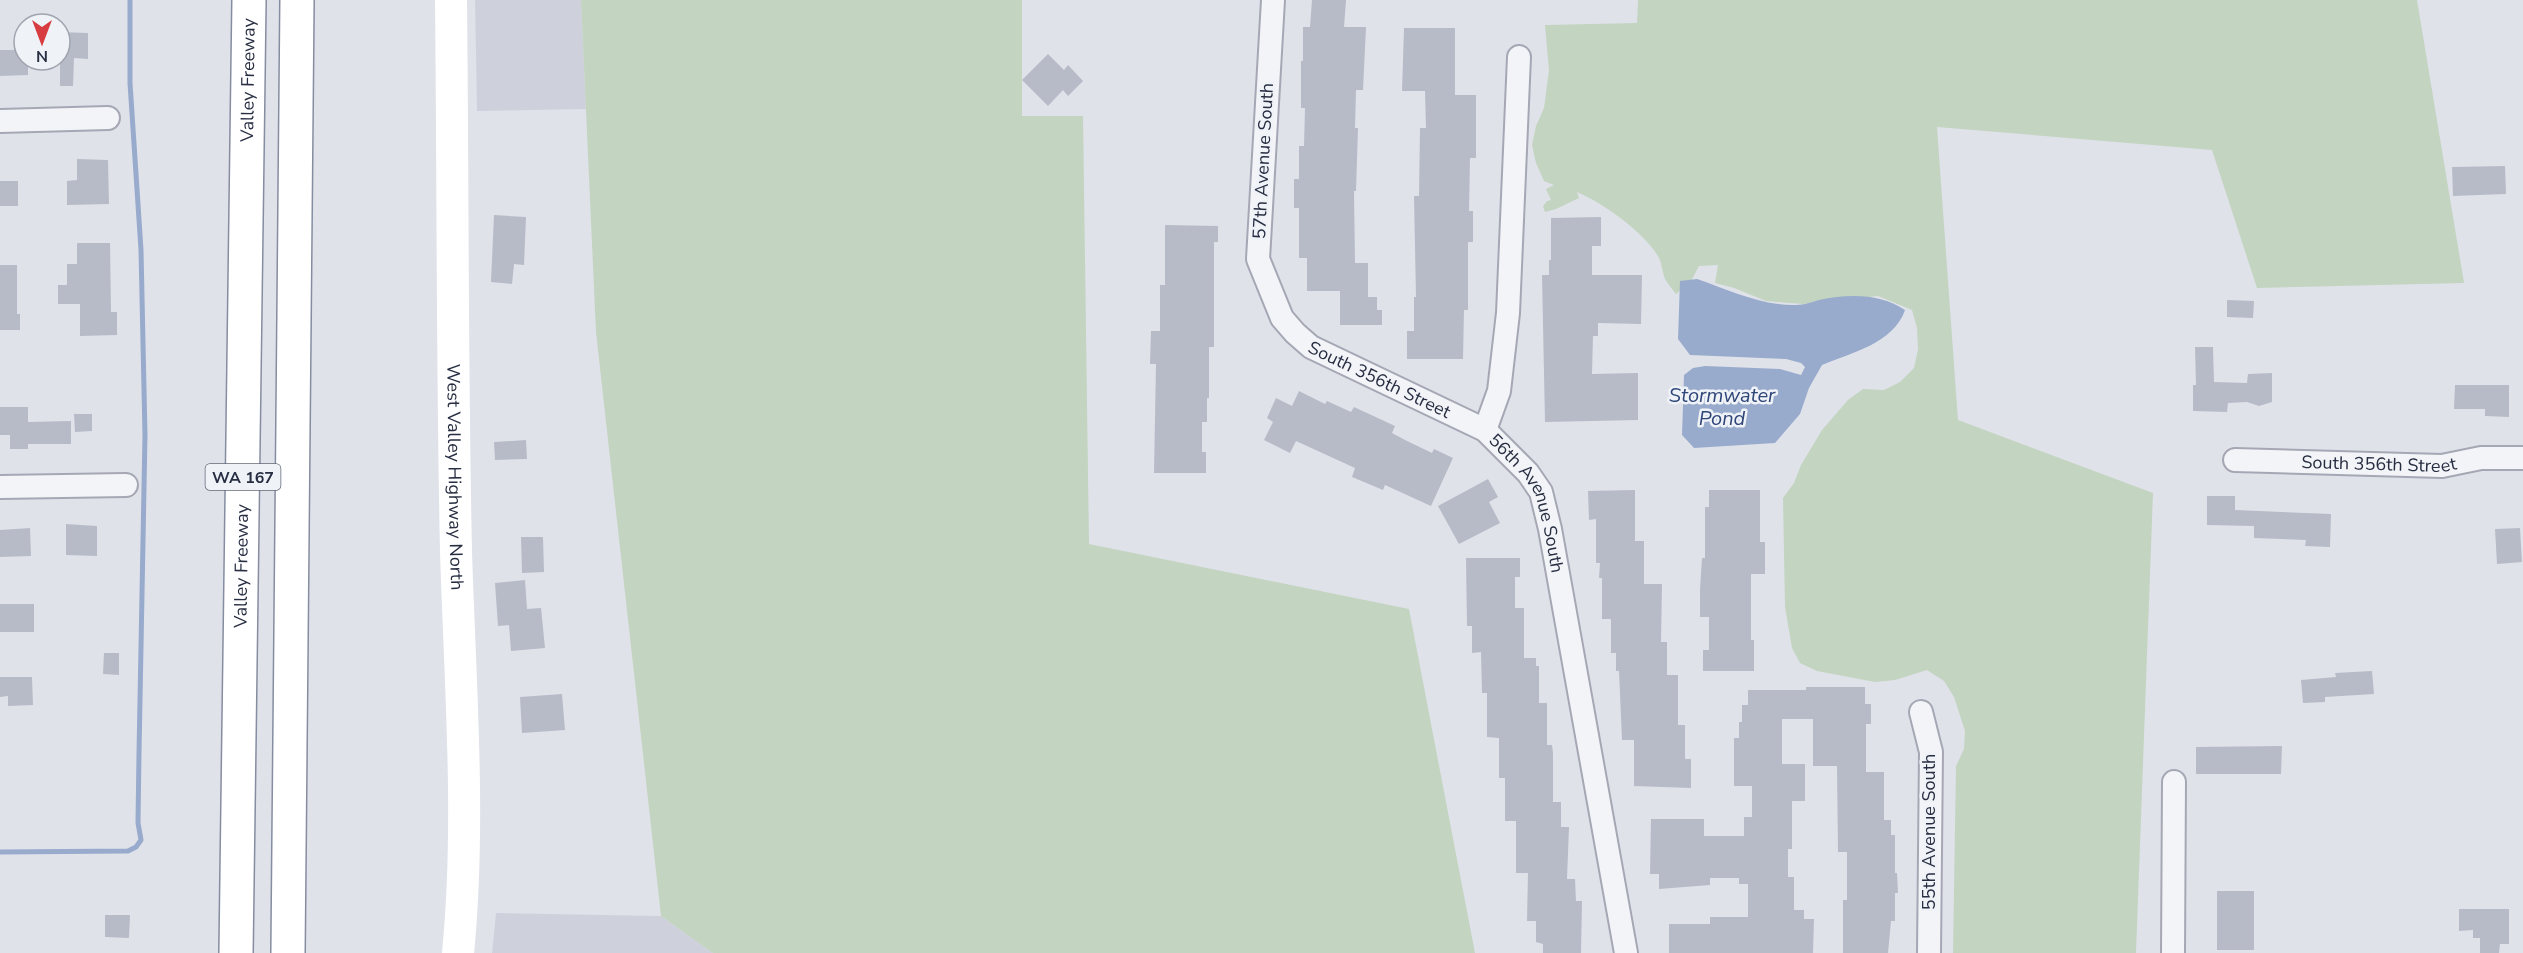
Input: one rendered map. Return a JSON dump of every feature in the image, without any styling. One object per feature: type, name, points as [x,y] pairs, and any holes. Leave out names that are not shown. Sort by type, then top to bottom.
[{"type":"highway","name":"Valley Freeway","points":[[236,953],[249,0]]},
{"type":"highway","name":"WA 167","points":[[288,953],[297,0]]},
{"type":"main road","name":"West Valley Highway North","points":[[451,0],[456,548],[464,798],[458,953]]},
{"type":"street","name":"57th Avenue South","points":[[1273,0],[1258,259],[1282,318]]},
{"type":"street","name":"56th Avenue South","points":[[1519,57],[1508,313],[1499,391],[1485,430],[1528,473],[1541,492],[1546,510],[1626,953]]},
{"type":"street","points":[[0,121],[108,118]]},
{"type":"street","name":"South 356th Street","points":[[1282,318],[1311,347],[1485,430]]},
{"type":"street","name":"South 356th Street","points":[[2235,460],[2442,466],[2481,458],[2523,458]]},
{"type":"street","points":[[0,487],[126,485]]},
{"type":"street","name":"55th Avenue South","points":[[1921,712],[1931,752],[1929,953]]},
{"type":"street","points":[[2173,953],[2174,782]]},
{"type":"shaded area","points":[[475,0],[581,0],[586,109],[477,111]]},
{"type":"shaded area","points":[[496,913],[661,916],[713,953],[492,953]]},
{"type":"green space","points":[[581,0],[1022,0],[1022,116],[1083,116],[1089,544],[1409,609],[1475,953],[713,953],[661,916],[596,332]]},
{"type":"green space","points":[[1638,0],[2417,0],[2464,283],[2257,288],[2212,150],[1937,127],[1958,420],[2153,493],[2136,953],[1953,953],[1956,766],[1964,749],[1965,731],[1954,697],[1944,681],[1927,670],[1895,680],[1875,682],[1817,671],[1800,663],[1792,648],[1785,607],[1783,498],[1794,483],[1801,465],[1822,430],[1848,400],[1863,389],[1884,390],[1900,382],[1914,368],[1918,349],[1917,328],[1912,310],[1878,296],[1803,304],[1766,301],[1715,283],[1718,265],[1699,266],[1690,283],[1676,294],[1665,279],[1659,259],[1643,237],[1622,219],[1599,204],[1577,192],[1579,198],[1545,212],[1543,206],[1551,200],[1546,189],[1554,185],[1544,181],[1536,163],[1532,145],[1536,126],[1544,108],[1549,70],[1545,25],[1637,23]]},
{"type":"water","name":"Stormwater Pond","points":[[1697,279],[1746,296],[1783,305],[1864,296],[1885,300],[1905,310],[1899,321],[1882,339],[1822,365],[1809,388],[1800,414],[1775,443],[1694,448],[1682,435],[1684,375],[1693,368],[1705,366],[1780,369],[1801,375],[1805,367],[1801,363],[1786,359],[1690,355],[1678,339],[1680,281]]},
{"type":"building","points":[[1312,0],[1346,0],[1344,27],[1366,27],[1363,90],[1356,90],[1355,128],[1358,128],[1356,191],[1354,191],[1355,263],[1368,263],[1368,297],[1377,297],[1377,310],[1382,310],[1382,325],[1340,325],[1340,291],[1307,291],[1307,258],[1299,258],[1299,208],[1294,208],[1294,179],[1299,179],[1299,146],[1304,146],[1305,108],[1301,108],[1301,61],[1303,61],[1303,27],[1310,27]]},
{"type":"building","points":[[1404,28],[1455,28],[1455,95],[1476,95],[1476,158],[1470,158],[1469,211],[1473,211],[1473,242],[1468,242],[1468,310],[1464,310],[1463,359],[1407,359],[1407,331],[1414,331],[1414,297],[1416,297],[1414,196],[1419,196],[1420,128],[1426,128],[1425,91],[1402,91]]},
{"type":"building","points":[[72,32],[88,33],[88,59],[74,58],[73,86],[60,86],[60,72],[72,72]]},
{"type":"building","points":[[0,50],[12,50],[12,72],[28,72],[28,75],[0,76]]},
{"type":"building","points":[[1048,54],[1064,70],[1068,65],[1083,81],[1068,96],[1063,90],[1048,106],[1022,80]]},
{"type":"building","points":[[77,159],[108,160],[109,204],[67,205],[67,181],[77,180]]},
{"type":"building","points":[[2505,166],[2506,194],[2453,196],[2452,167]]},
{"type":"building","points":[[0,181],[18,181],[18,206],[0,206]]},
{"type":"building","points":[[494,215],[526,217],[524,265],[514,264],[512,284],[491,282]]},
{"type":"building","points":[[1601,217],[1601,246],[1592,246],[1592,275],[1642,275],[1641,324],[1598,323],[1598,336],[1593,336],[1592,374],[1638,373],[1638,420],[1545,422],[1542,275],[1549,275],[1551,218]]},
{"type":"building","points":[[1165,225],[1218,226],[1218,242],[1214,242],[1214,347],[1209,347],[1207,422],[1202,422],[1202,452],[1206,452],[1206,473],[1154,473],[1156,364],[1150,364],[1151,331],[1160,331],[1160,285],[1165,285]]},
{"type":"building","points":[[77,243],[110,243],[111,312],[117,312],[117,335],[80,336],[80,304],[58,304],[58,285],[67,285],[67,264],[77,264]]},
{"type":"building","points":[[0,265],[17,265],[17,314],[20,314],[20,330],[0,330]]},
{"type":"building","points":[[2227,300],[2254,301],[2253,318],[2227,317]]},
{"type":"building","points":[[2195,347],[2213,347],[2214,382],[2247,383],[2248,374],[2272,373],[2272,402],[2259,406],[2247,402],[2228,403],[2227,412],[2193,411],[2193,385],[2196,385]]},
{"type":"building","points":[[2455,385],[2509,385],[2509,417],[2485,416],[2485,409],[2454,409]]},
{"type":"building","points":[[1299,391],[1325,404],[1327,401],[1351,412],[1354,407],[1395,426],[1392,433],[1405,440],[1432,453],[1434,449],[1453,458],[1431,506],[1385,485],[1383,490],[1352,477],[1355,468],[1296,441],[1290,453],[1264,440],[1273,422],[1267,418],[1276,398],[1292,406]]},
{"type":"building","points":[[0,407],[28,407],[28,422],[71,421],[71,444],[28,444],[28,449],[10,449],[10,435],[0,435]]},
{"type":"building","points":[[74,414],[92,414],[92,431],[75,432]]},
{"type":"building","points":[[526,440],[527,459],[495,460],[494,442]]},
{"type":"building","points":[[1488,479],[1498,497],[1489,502],[1500,523],[1459,544],[1438,506]]},
{"type":"building","points":[[1635,490],[1635,541],[1644,541],[1644,584],[1662,584],[1661,642],[1667,642],[1667,675],[1678,675],[1678,725],[1685,725],[1685,759],[1691,759],[1691,788],[1634,786],[1634,740],[1622,740],[1619,671],[1616,671],[1616,653],[1611,653],[1611,619],[1602,619],[1602,578],[1599,578],[1600,563],[1596,563],[1596,519],[1589,520],[1588,491]]},
{"type":"building","points":[[1709,490],[1760,490],[1760,542],[1765,542],[1765,574],[1751,574],[1751,640],[1754,640],[1754,671],[1703,671],[1703,650],[1709,650],[1709,617],[1700,617],[1700,589],[1702,558],[1705,558],[1705,507],[1709,507]]},
{"type":"building","points":[[2207,496],[2235,496],[2235,510],[2331,514],[2330,547],[2305,546],[2306,540],[2254,538],[2254,526],[2207,525]]},
{"type":"building","points":[[66,524],[97,526],[97,556],[66,555]]},
{"type":"building","points":[[30,528],[31,556],[0,557],[0,530]]},
{"type":"building","points":[[2520,528],[2522,562],[2497,564],[2495,529]]},
{"type":"building","points":[[521,537],[543,537],[544,572],[522,573]]},
{"type":"building","points":[[1466,558],[1520,558],[1520,577],[1515,577],[1515,608],[1524,608],[1524,658],[1536,658],[1536,666],[1539,666],[1539,703],[1547,703],[1547,745],[1552,745],[1553,753],[1553,802],[1561,802],[1561,827],[1569,827],[1567,879],[1575,879],[1576,901],[1582,901],[1581,953],[1543,953],[1543,944],[1536,942],[1536,921],[1527,921],[1528,873],[1516,873],[1516,821],[1505,821],[1505,778],[1499,778],[1499,738],[1487,737],[1487,693],[1482,693],[1481,652],[1472,653],[1472,626],[1467,626]]},
{"type":"building","points":[[525,580],[527,609],[541,608],[545,648],[511,651],[509,625],[498,626],[495,583]]},
{"type":"building","points":[[0,604],[34,604],[34,632],[0,632]]},
{"type":"building","points":[[104,653],[119,653],[119,675],[103,674]]},
{"type":"building","points":[[2372,671],[2374,694],[2325,697],[2325,702],[2303,703],[2301,680],[2336,677],[2335,673]]},
{"type":"building","points":[[0,677],[32,677],[33,705],[8,706],[8,696],[0,697]]},
{"type":"building","points":[[1806,687],[1865,687],[1865,704],[1871,704],[1871,724],[1866,724],[1866,772],[1884,772],[1884,820],[1891,820],[1891,835],[1895,835],[1895,873],[1897,873],[1898,893],[1895,893],[1895,921],[1891,921],[1888,953],[1843,953],[1843,900],[1847,900],[1847,852],[1838,852],[1837,766],[1813,766],[1813,719],[1782,719],[1782,764],[1805,764],[1805,801],[1792,801],[1792,849],[1788,849],[1788,877],[1794,877],[1794,910],[1804,910],[1804,919],[1814,919],[1813,953],[1669,953],[1669,924],[1710,924],[1710,917],[1748,917],[1748,884],[1739,884],[1739,878],[1710,878],[1710,885],[1659,889],[1659,874],[1650,874],[1651,819],[1704,819],[1704,836],[1744,836],[1744,817],[1752,817],[1752,786],[1734,786],[1734,738],[1739,738],[1742,705],[1748,705],[1748,690],[1806,690]]},
{"type":"building","points":[[562,694],[565,730],[522,733],[520,697]]},
{"type":"building","points":[[2282,746],[2281,774],[2196,774],[2196,747]]},
{"type":"building","points":[[2217,891],[2254,891],[2254,950],[2217,950]]},
{"type":"building","points":[[2459,909],[2509,909],[2509,944],[2500,944],[2499,953],[2480,953],[2480,938],[2473,938],[2473,930],[2459,931]]},
{"type":"building","points":[[105,915],[130,915],[129,938],[105,937]]},
{"type":"waterway","points":[[0,852],[128,851],[136,847],[141,840],[138,823],[145,435],[141,250],[130,83],[130,0]]}]
